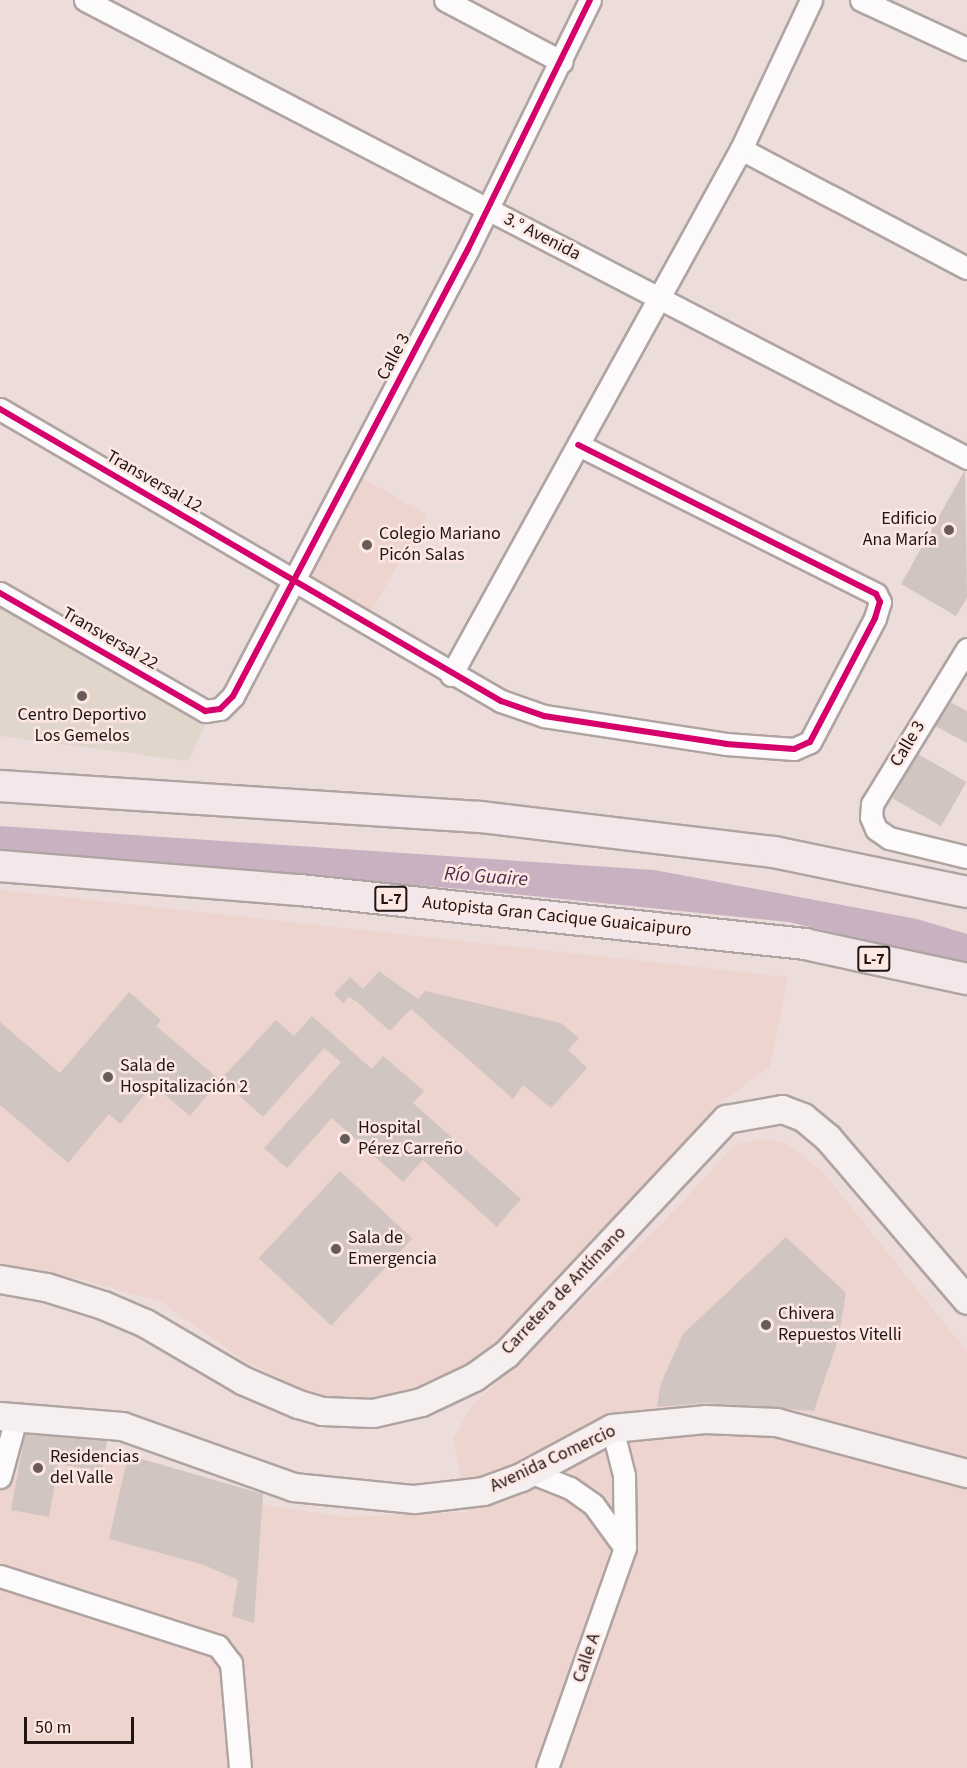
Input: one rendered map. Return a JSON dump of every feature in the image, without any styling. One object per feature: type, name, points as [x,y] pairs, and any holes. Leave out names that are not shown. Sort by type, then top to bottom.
[{"type":"highway","points":[[0,786],[480,817],[774,852],[967,892]]},
{"type":"highway","name":"Autopista Gran Cacique Guaicaipuro","points":[[0,866],[300,890],[805,944],[967,979]]},
{"type":"main road","name":"Carretera de Antímano","points":[[0,1279],[46,1287],[103,1305],[145,1323],[242,1380],[298,1404],[322,1412],[373,1413],[421,1402],[474,1377],[506,1354],[726,1119],[782,1109],[803,1117],[828,1138],[967,1300]]},
{"type":"main road","name":"Avenida Comercio","points":[[8,1417],[122,1425],[305,1488],[414,1499],[483,1491],[530,1472],[612,1428],[705,1419],[776,1422],[967,1473]]},
{"type":"street","name":"3.° Avenida","points":[[85,0],[967,458]]},
{"type":"street","points":[[445,0],[562,62]]},
{"type":"street","name":"Calle 3","points":[[205,711],[220,709],[233,696],[468,249],[484,208],[562,62],[590,0]]},
{"type":"street","points":[[451,675],[741,149],[811,0]]},
{"type":"street","points":[[861,0],[967,49]]},
{"type":"street","points":[[741,149],[967,268]]},
{"type":"street","name":"Transversal 12","points":[[0,409],[294,580],[451,675],[501,701],[544,716],[726,744],[794,749],[810,742],[820,728],[875,618],[880,602],[876,594],[578,445]]},
{"type":"street","name":"Transversal 22","points":[[0,593],[205,711]]},
{"type":"street","name":"Calle 3","points":[[967,649],[958,681],[872,804],[871,817],[876,829],[890,838],[967,857]]},
{"type":"street","points":[[0,1477],[8,1417]]},
{"type":"street","points":[[612,1428],[624,1475],[625,1548]]},
{"type":"street","points":[[530,1472],[570,1488],[593,1504],[625,1548]]},
{"type":"street","name":"Calle A","points":[[547,1768],[625,1548]]},
{"type":"street","points":[[0,1576],[218,1646],[231,1663],[240,1768]]},
{"type":"shaded area","name":"Colegio Mariano Picón Salas","points":[[361,477],[427,515],[371,612],[305,574]]},
{"type":"shaded area","name":"Centro Deportivo Los Gemelos","points":[[0,598],[206,722],[189,761],[0,736]]},
{"type":"shaded area","name":"Hospital Pérez Carreño","points":[[0,890],[788,977],[770,1067],[718,1104],[662,1173],[519,1327],[479,1358],[420,1389],[380,1400],[341,1399],[302,1389],[246,1362],[160,1301],[83,1280],[0,1265]]},
{"type":"shaded area","points":[[766,1139],[786,1143],[822,1171],[967,1351],[967,1768],[0,1768],[0,1436],[31,1434],[96,1450],[186,1485],[277,1507],[347,1517],[468,1512],[453,1438],[471,1407],[662,1224],[735,1144]]},
{"type":"water","name":"Río Guaire","points":[[0,826],[654,870],[917,919],[967,934],[967,964],[789,922],[473,890],[0,851]]},
{"type":"building","name":"Edificio Ana María","points":[[965,470],[967,598],[956,616],[901,584]]},
{"type":"building","points":[[950,702],[967,711],[967,743],[935,726]]},
{"type":"building","points":[[918,754],[966,782],[941,826],[892,798]]},
{"type":"building","points":[[379,971],[418,999],[425,991],[561,1023],[579,1038],[568,1050],[587,1068],[551,1108],[523,1085],[513,1099],[411,1009],[390,1031],[357,1002],[349,997],[343,1003],[334,994],[350,977],[363,989]]},
{"type":"building","name":"Sala de Hospitalización 2","points":[[129,992],[161,1020],[156,1026],[220,1080],[190,1116],[153,1085],[120,1124],[109,1114],[68,1163],[0,1105],[0,1022],[60,1073]]},
{"type":"building","points":[[312,1016],[372,1069],[383,1056],[424,1091],[413,1103],[521,1199],[497,1227],[423,1160],[403,1182],[332,1118],[287,1168],[264,1148],[341,1062],[324,1048],[263,1117],[221,1079],[276,1020],[294,1036]]},
{"type":"building","name":"Sala de Emergencia","points":[[340,1171],[412,1239],[331,1326],[259,1258]]},
{"type":"building","name":"Chivera Repuestos Vitelli","points":[[786,1237],[846,1293],[838,1340],[814,1411],[706,1403],[657,1407],[661,1383],[683,1334]]},
{"type":"building","name":"Residencias del Valle","points":[[25,1434],[107,1441],[102,1472],[58,1464],[49,1517],[11,1510]]},
{"type":"building","points":[[128,1455],[263,1494],[254,1623],[232,1616],[238,1580],[204,1565],[109,1539]]},
{"type":"cycle path","points":[[0,593],[205,711],[220,709],[233,696],[468,249],[590,0]]},
{"type":"cycle path","points":[[0,409],[501,701],[544,716],[726,744],[794,749],[810,742],[875,618],[880,602],[876,594],[578,445]]},
{"type":"place","name":"Edificio Ana María","points":[[949,530]]},
{"type":"place","name":"Colegio Mariano Picón Salas","points":[[367,545]]},
{"type":"place","name":"Centro Deportivo Los Gemelos","points":[[82,696]]},
{"type":"place","name":"Sala de Hospitalización 2","points":[[108,1077]]},
{"type":"place","name":"Hospital Pérez Carreño","points":[[345,1139]]},
{"type":"place","name":"Sala de Emergencia","points":[[336,1249]]},
{"type":"place","name":"Chivera Repuestos Vitelli","points":[[766,1325]]},
{"type":"place","name":"Residencias del Valle","points":[[38,1468]]}]
